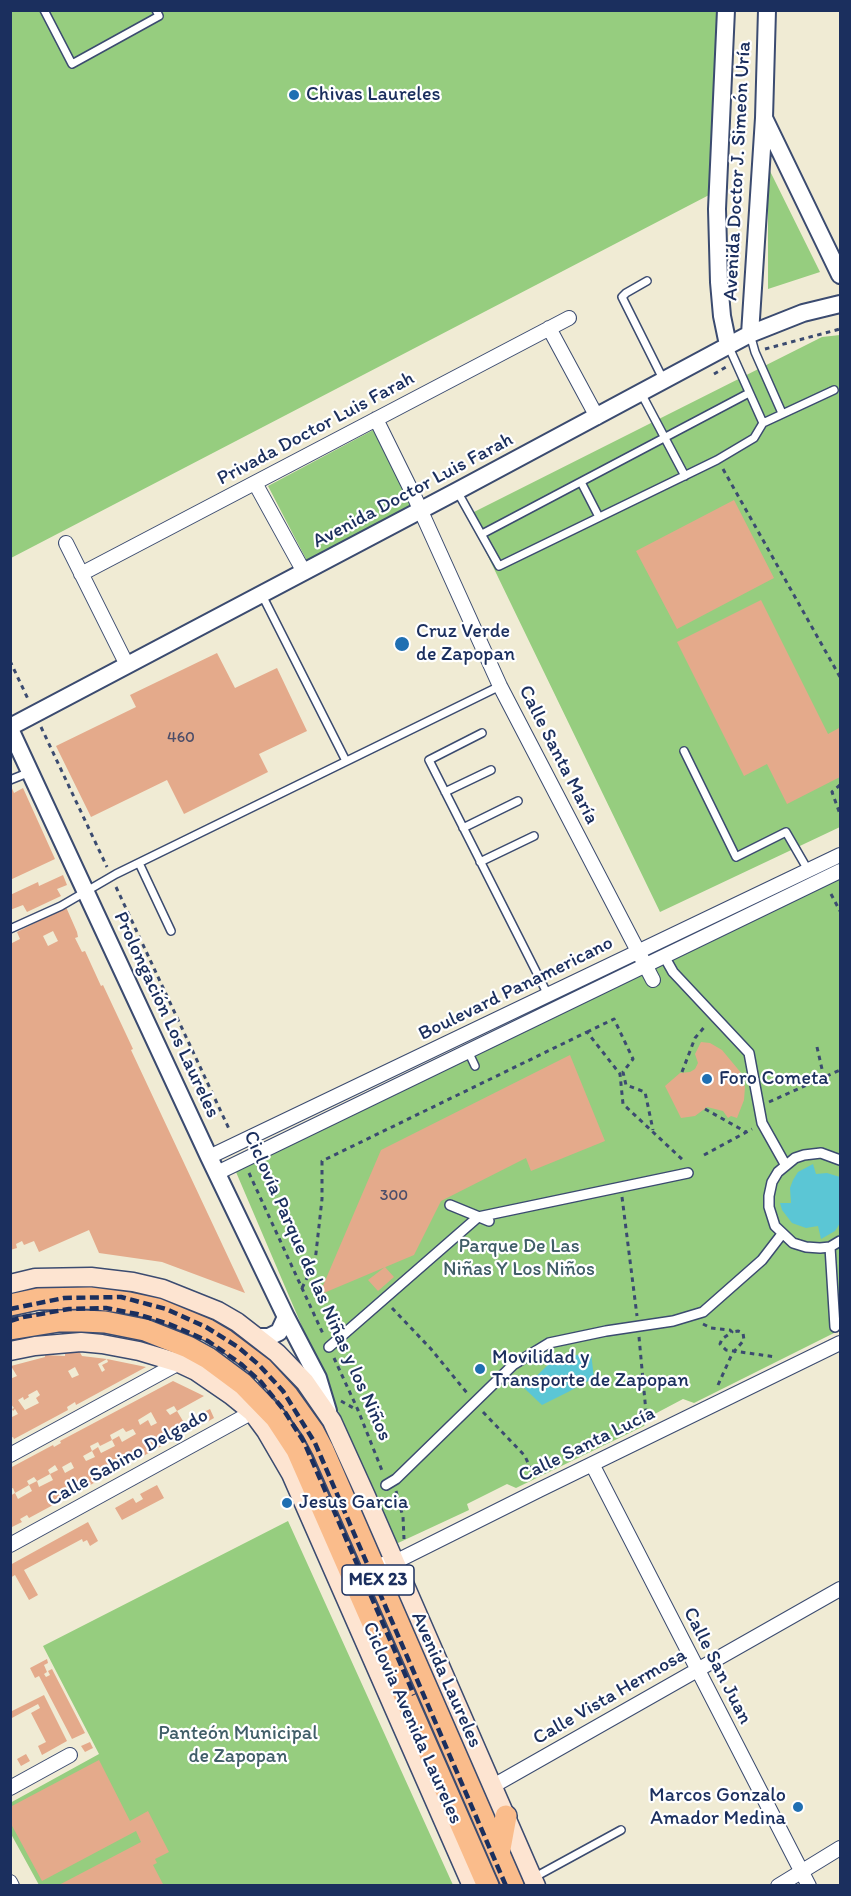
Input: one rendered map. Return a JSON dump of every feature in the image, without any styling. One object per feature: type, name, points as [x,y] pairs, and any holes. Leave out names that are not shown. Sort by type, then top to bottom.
[{"type":"main road","name":"Avenida Laureles","points":[[10,1284],[35,1278],[63,1276],[134,1282],[163,1289],[218,1311],[258,1337],[277,1353],[304,1382],[332,1421],[381,1566],[513,1886]]},
{"type":"main road","name":"Avenida Laureles","points":[[10,1305],[38,1299],[90,1298],[157,1309],[197,1325],[244,1352],[288,1396],[313,1431],[493,1786],[534,1882]]},
{"type":"main road","name":"MEX 23","points":[[10,1329],[59,1321],[82,1321],[105,1322],[145,1330],[188,1347],[208,1358],[243,1384],[258,1409],[276,1418],[297,1450],[349,1580],[381,1642],[488,1886]]},
{"type":"main road","points":[[10,1351],[34,1346],[81,1342],[121,1347],[178,1363],[258,1409]]},
{"type":"main road","points":[[349,1580],[375,1664],[472,1886]]},
{"type":"main road","points":[[375,1664],[381,1642]]},
{"type":"main road","points":[[499,1854],[506,1816]]},
{"type":"street","name":"Avenida Doctor J. Simeón Uría","points":[[726,10],[717,209],[719,282],[722,316],[728,345]]},
{"type":"street","name":"Avenida Doctor J. Simeón Uría","points":[[750,334],[764,118],[767,10]]},
{"type":"street","points":[[764,118],[840,275]]},
{"type":"street","name":"Avenida Doctor Luis Farah","points":[[10,728],[458,492],[728,345],[802,313],[840,304]]},
{"type":"street","name":"Privada Doctor Luis Farah","points":[[81,574],[569,318]]},
{"type":"street","points":[[549,328],[597,417]]},
{"type":"street","name":"Calle Santa María","points":[[376,419],[500,686],[653,980]]},
{"type":"street","points":[[255,483],[304,572]]},
{"type":"street","points":[[66,543],[127,665]]},
{"type":"street","name":"Prolongación Los Laureles","points":[[10,728],[209,1157],[318,1378],[332,1421]]},
{"type":"street","name":"Boulevard Panamericano","points":[[209,1157],[840,855]]},
{"type":"street","name":"Boulevard Panamericano","points":[[217,1173],[840,871]]},
{"type":"street","points":[[664,956],[673,972],[749,1053],[762,1123],[785,1164]]},
{"type":"street","points":[[840,1160],[832,1156],[813,1153],[795,1158],[785,1164],[772,1182],[768,1196],[771,1217],[782,1234],[793,1243],[806,1248],[830,1247],[840,1241]]},
{"type":"street","points":[[329,1347],[382,1298],[478,1217],[688,1173]]},
{"type":"street","points":[[450,1205],[489,1221]]},
{"type":"street","points":[[389,1483],[513,1365],[549,1343],[606,1331],[639,1327],[703,1312],[762,1260],[782,1234]]},
{"type":"street","points":[[830,1247],[835,1328]]},
{"type":"street","points":[[258,1337],[269,1337],[279,1332],[286,1317]]},
{"type":"street","name":"Calle Santa Lucía","points":[[349,1580],[400,1559],[648,1437],[839,1348]]},
{"type":"street","points":[[10,1455],[178,1363]]},
{"type":"street","name":"Calle Sabino Delgado","points":[[10,1545],[258,1409]]},
{"type":"street","name":"Calle San Juan","points":[[592,1464],[809,1886]]},
{"type":"street","name":"Calle Vista Hermosa","points":[[493,1786],[840,1589]]},
{"type":"street","points":[[10,1788],[70,1755]]},
{"type":"street","points":[[778,1886],[840,1848]]},
{"type":"lane","points":[[44,10],[72,64],[159,16],[156,10]]},
{"type":"lane","points":[[647,281],[622,297],[664,381]]},
{"type":"lane","points":[[750,334],[755,352],[782,413]]},
{"type":"lane","points":[[728,345],[764,423]]},
{"type":"lane","points":[[458,492],[499,566],[717,460],[754,438],[764,423],[834,390]]},
{"type":"lane","points":[[641,393],[684,476]]},
{"type":"lane","points":[[482,534],[749,393]]},
{"type":"lane","points":[[581,482],[599,517]]},
{"type":"lane","points":[[262,594],[346,761]]},
{"type":"lane","points":[[10,929],[61,906],[111,877],[500,686]]},
{"type":"lane","points":[[482,733],[429,760],[548,995]]},
{"type":"lane","points":[[684,751],[736,857],[786,832],[808,870]]},
{"type":"lane","points":[[445,792],[491,770]]},
{"type":"lane","points":[[10,780],[30,772]]},
{"type":"lane","points":[[463,828],[518,801]]},
{"type":"lane","points":[[480,862],[534,836]]},
{"type":"lane","points":[[139,863],[171,931]]},
{"type":"lane","points":[[468,1051],[475,1066]]},
{"type":"lane","points":[[534,1882],[621,1830]]},
{"type":"path","points":[[717,460],[840,677]]},
{"type":"path","name":"Ciclovía Parque de las Niñas y los Niños","points":[[10,661],[236,1144]]},
{"type":"path","points":[[840,785],[832,792],[840,814]]},
{"type":"path","points":[[831,894],[840,911]]},
{"type":"path","points":[[682,1072],[695,1038],[712,1016]]},
{"type":"path","points":[[302,1288],[315,1262],[322,1199],[322,1161],[614,1019],[633,1059],[623,1072],[626,1085],[645,1092],[653,1131]]},
{"type":"path","points":[[587,1032],[620,1074],[623,1104],[685,1162],[688,1173]]},
{"type":"path","points":[[817,1047],[824,1077]]},
{"type":"path","points":[[759,1107],[840,1070]]},
{"type":"path","points":[[705,1109],[746,1132]]},
{"type":"path","points":[[704,1155],[762,1123]]},
{"type":"path","name":"Ciclovía Parque de las Niñas y los Niños","points":[[243,1160],[389,1483],[399,1497],[404,1539]]},
{"type":"path","points":[[621,1187],[639,1327],[648,1437]]},
{"type":"path","points":[[382,1298],[431,1349],[475,1403],[525,1456],[536,1482]]},
{"type":"path","points":[[693,1315],[711,1328],[732,1332]]},
{"type":"path","points":[[718,1385],[732,1354],[744,1340],[743,1333],[732,1332],[723,1338],[720,1344],[726,1350],[776,1357]]},
{"type":"green space","points":[[11,11],[719,11],[711,194],[11,558]]},
{"type":"green space","points":[[768,167],[820,272],[768,289]]},
{"type":"green space","points":[[840,335],[840,827],[660,912],[468,515],[822,337]]},
{"type":"green space","points":[[375,429],[415,504],[307,561],[268,486]]},
{"type":"green space","name":"Parque De Las Niñas Y Los Niños","points":[[840,874],[840,1330],[694,1403],[683,1399],[649,1417],[644,1426],[516,1488],[507,1484],[467,1504],[469,1510],[398,1543],[392,1537],[236,1172],[239,1167]]},
{"type":"green space","name":"Panteón Municipal de Zapopan","points":[[288,1521],[453,1885],[39,1885],[11,1834],[10,1803],[99,1754],[43,1646]]},
{"type":"water","points":[[813,1164],[816,1174],[827,1173],[840,1177],[840,1223],[835,1231],[821,1239],[818,1226],[806,1228],[792,1223],[782,1210],[780,1203],[791,1203],[790,1188],[793,1180],[798,1172]]},
{"type":"water","points":[[591,1353],[594,1378],[568,1392],[542,1405],[524,1388],[551,1362]]},
{"type":"building","points":[[734,500],[774,578],[677,629],[636,551]]},
{"type":"building","points":[[761,600],[828,734],[839,728],[840,732],[840,777],[787,804],[767,764],[744,776],[677,642]]},
{"type":"building","points":[[217,653],[235,688],[277,668],[307,731],[259,754],[268,772],[184,814],[167,780],[91,817],[56,746],[136,707],[130,695]]},
{"type":"building","points":[[10,784],[14,793],[23,788],[55,859],[10,880]]},
{"type":"building","points":[[63,875],[67,885],[57,889],[61,896],[27,912],[23,905],[10,910],[10,895],[38,882],[39,886]]},
{"type":"building","points":[[66,907],[77,932],[78,937],[75,938],[82,952],[85,951],[101,986],[103,985],[245,1293],[162,1262],[99,1253],[89,1230],[39,1252],[34,1241],[24,1245],[22,1241],[16,1244],[17,1248],[10,1250],[10,944],[20,939],[17,932]],"holes":[[[53,931],[58,941],[48,946],[43,936]]]},
{"type":"building","name":"Foro Cometa","points":[[701,1042],[710,1043],[722,1050],[742,1074],[745,1087],[744,1100],[737,1118],[731,1116],[728,1118],[723,1111],[707,1107],[695,1116],[681,1118],[665,1086],[680,1073],[695,1069],[698,1063],[695,1054]]},
{"type":"building","points":[[570,1055],[605,1141],[531,1171],[526,1158],[441,1201],[414,1255],[319,1295],[381,1150]]},
{"type":"building","points":[[385,1267],[394,1277],[378,1291],[368,1280]]},
{"type":"building","points":[[79,1351],[82,1356],[107,1359],[146,1367],[76,1405],[75,1402],[67,1407],[68,1410],[14,1439],[10,1438],[10,1418],[18,1414],[15,1409],[13,1411],[14,1408],[10,1403],[10,1379],[17,1376],[11,1366],[45,1357],[45,1355],[65,1356],[65,1353]],"holes":[[[107,1359],[108,1362],[102,1365],[105,1370],[102,1372],[98,1364]],[[75,1367],[79,1375],[72,1378],[68,1371]],[[37,1390],[40,1395],[36,1398],[39,1403],[25,1410],[18,1400],[23,1397],[24,1400]]]},
{"type":"building","points":[[173,1381],[204,1396],[177,1411],[189,1431],[174,1439],[173,1436],[166,1439],[167,1443],[112,1473],[111,1470],[104,1473],[105,1477],[29,1518],[27,1515],[20,1519],[22,1522],[10,1528],[10,1496],[15,1493],[13,1488],[10,1489],[10,1468],[53,1445],[54,1447],[61,1443],[60,1441]],"holes":[[[174,1406],[177,1411],[170,1415],[166,1410]],[[151,1412],[157,1423],[151,1426],[148,1420],[140,1425],[138,1420]],[[123,1428],[126,1432],[133,1429],[136,1434],[122,1442],[119,1436],[112,1440],[110,1435]],[[112,1440],[115,1446],[101,1453],[98,1447],[92,1451],[90,1446],[98,1442],[100,1446]],[[92,1451],[95,1457],[86,1461],[83,1456]],[[71,1462],[74,1468],[65,1473],[62,1467]],[[55,1465],[58,1470],[50,1474],[48,1470]],[[50,1474],[53,1480],[39,1487],[37,1481]],[[34,1477],[37,1481],[29,1485],[27,1481]],[[29,1485],[32,1491],[18,1499],[15,1493]]]},
{"type":"building","points":[[210,1409],[214,1418],[207,1422],[202,1413]]},
{"type":"building","points":[[157,1485],[164,1498],[122,1520],[115,1508],[133,1498],[136,1503],[143,1499],[140,1494]]},
{"type":"building","points":[[88,1522],[98,1541],[90,1546],[87,1540],[83,1542],[82,1539],[24,1570],[38,1595],[29,1600],[15,1575],[10,1578],[10,1565]]},
{"type":"building","points":[[47,1659],[48,1663],[44,1665],[47,1672],[44,1674],[46,1677],[50,1675],[48,1671],[52,1669],[85,1733],[72,1739],[39,1676],[35,1678],[30,1668]]},
{"type":"building","points":[[44,1695],[67,1741],[42,1755],[38,1746],[46,1742],[31,1713],[40,1708],[38,1704],[10,1719],[10,1712]]},
{"type":"building","points":[[90,1742],[93,1748],[85,1752],[81,1746]]},
{"type":"building","points":[[26,1754],[30,1761],[21,1766],[17,1759]]},
{"type":"building","points":[[99,1760],[130,1821],[148,1811],[169,1852],[155,1859],[157,1863],[153,1865],[164,1886],[57,1886],[141,1842],[136,1831],[42,1881],[10,1822],[10,1807]]},
{"type":"railway","points":[[10,1309],[64,1298],[121,1297],[166,1309],[206,1327],[238,1347],[259,1365],[283,1391],[315,1443],[506,1886]]},
{"type":"railway","points":[[10,1321],[69,1309],[106,1308],[137,1314],[169,1324],[208,1341],[241,1364],[261,1382],[283,1409],[304,1442],[414,1695]]},
{"type":"place","name":"Chivas Laureles","points":[[294,95]]},
{"type":"place","name":"Cruz Verde de Zapopan","points":[[402,644]]},
{"type":"place","name":"Foro Cometa","points":[[707,1079]]},
{"type":"place","name":"Movilidad y Transporte de Zapopan","points":[[480,1369]]},
{"type":"place","name":"Jesus Garcia","points":[[287,1503]]},
{"type":"place","name":"Marcos Gonzalo Amador Medina","points":[[798,1807]]}]
